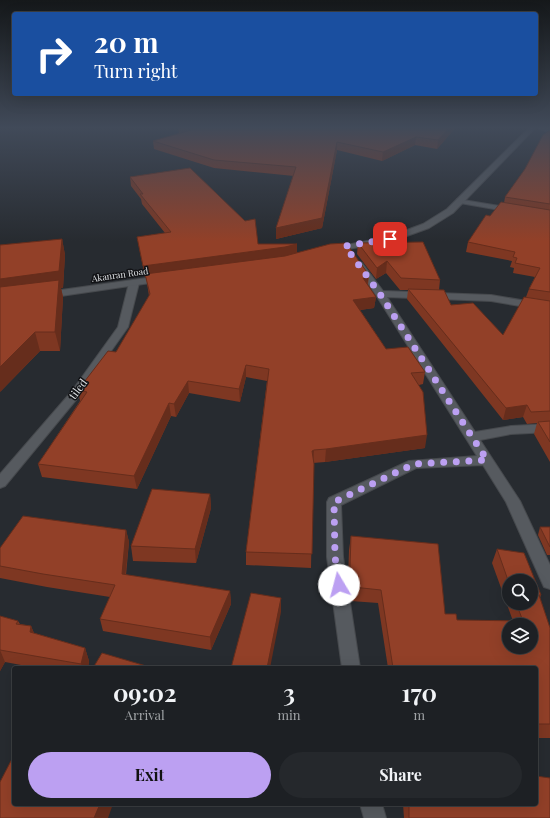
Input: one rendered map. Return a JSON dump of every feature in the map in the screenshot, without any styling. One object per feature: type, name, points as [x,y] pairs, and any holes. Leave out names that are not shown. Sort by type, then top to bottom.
[{"type":"street","points":[[322,252],[345,246],[390,239],[426,226],[450,211],[495,165]]},
{"type":"street","points":[[460,201],[520,211]]},
{"type":"street","points":[[345,246],[380,294],[513,501],[550,582]]},
{"type":"street","name":"Akanran Road","points":[[39,296],[172,278]]},
{"type":"street","name":"tiled","points":[[0,483],[76,393],[123,327],[134,283]]},
{"type":"street","points":[[380,294],[491,298],[550,308]]},
{"type":"street","points":[[472,437],[511,430],[550,428]]},
{"type":"street","points":[[351,666],[335,557],[334,502],[414,464],[487,460]]},
{"type":"street","points":[[372,806],[375,818]]},
{"type":"building","points":[[275,165],[332,165],[322,218],[276,228],[296,167]]},
{"type":"building","points":[[527,165],[550,165],[550,204],[505,197]]},
{"type":"building","points":[[190,168],[245,221],[255,219],[258,244],[297,244],[285,247],[143,266],[137,237],[171,232],[140,194],[143,194],[130,177]]},
{"type":"building","points":[[501,202],[550,210],[550,292],[529,289],[540,268],[515,263],[517,258],[513,257],[515,252],[468,242],[486,215],[490,216]]},
{"type":"building","points":[[62,239],[59,271],[0,279],[0,245]]},
{"type":"building","points":[[423,242],[440,280],[401,278],[387,261],[377,268],[358,243]]},
{"type":"building","points":[[346,243],[369,275],[363,278],[376,297],[353,300],[386,349],[408,347],[425,372],[411,373],[423,392],[427,435],[312,451],[314,464],[312,554],[246,552],[269,369],[246,365],[239,389],[188,381],[174,404],[169,403],[134,476],[38,464],[87,392],[78,390],[108,351],[116,352],[150,294],[145,274],[285,256],[330,244]]},
{"type":"building","points":[[59,280],[55,332],[35,332],[0,367],[0,287]]},
{"type":"building","points":[[408,289],[444,290],[451,305],[473,303],[503,335],[524,297],[550,301],[550,411],[531,412],[527,405],[506,408]]},
{"type":"building","points":[[550,421],[550,442],[538,422]]},
{"type":"building","points":[[152,489],[210,494],[195,549],[131,546]]},
{"type":"building","points":[[23,516],[126,530],[122,574],[230,591],[210,637],[100,619],[115,585],[0,566],[0,548]]},
{"type":"building","points":[[540,527],[550,527],[550,547]]},
{"type":"building","points":[[351,536],[438,544],[445,614],[456,614],[457,620],[502,621],[502,654],[538,654],[538,618],[522,618],[519,610],[538,610],[538,588],[550,628],[550,724],[538,724],[538,666],[393,666],[381,590],[353,587],[350,567]]},
{"type":"building","points":[[497,549],[524,553],[532,574],[506,574]]},
{"type":"building","points":[[251,593],[281,598],[267,666],[232,666]]},
{"type":"building","points":[[0,616],[18,621],[16,624],[31,626],[30,632],[85,648],[81,664],[0,650]]},
{"type":"building","points":[[102,653],[146,666],[94,666]]},
{"type":"building","points":[[12,759],[12,806],[99,806],[94,818],[0,818],[0,782]]},
{"type":"building","points":[[538,776],[550,778],[550,818],[409,818],[409,806],[538,806]]},
{"type":"route","points":[[339,585],[335,557],[334,502],[414,464],[487,460],[380,294],[345,246],[390,239]]}]
